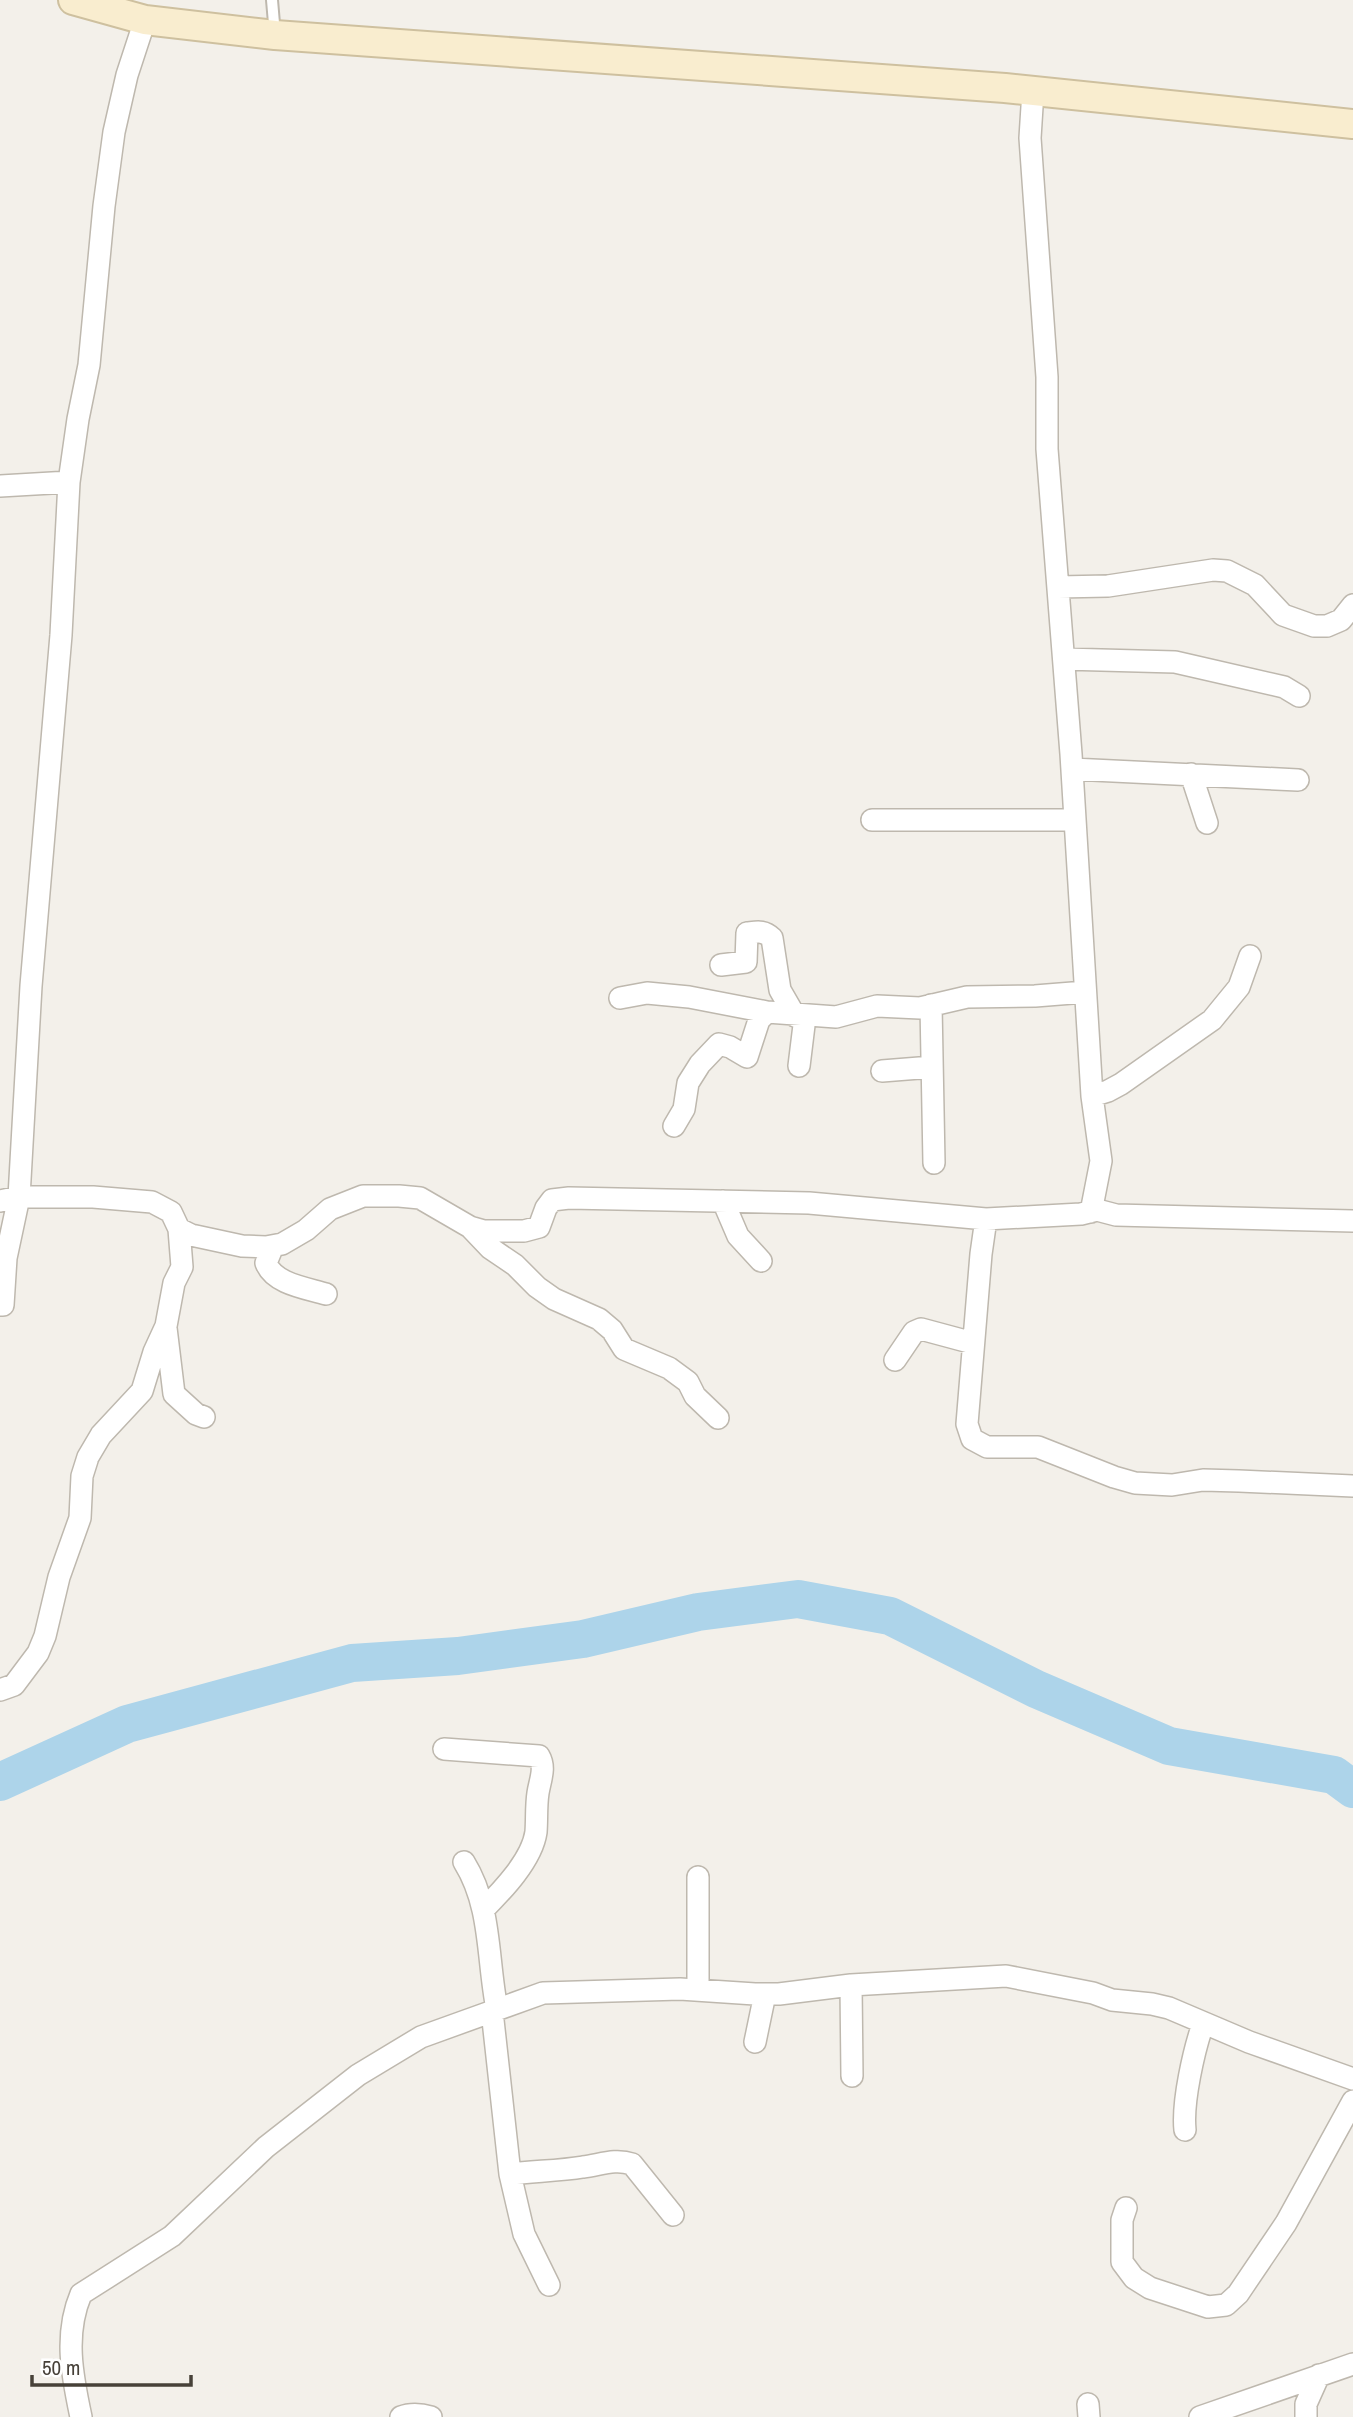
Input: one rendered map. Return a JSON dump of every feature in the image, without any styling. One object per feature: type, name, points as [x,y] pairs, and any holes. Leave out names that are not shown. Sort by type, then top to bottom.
[{"type":"street","points":[[73,0],[145,20],[275,34],[1033,91],[1353,124]]},
{"type":"street","points":[[0,1305],[3,1305],[9,1199],[30,1000],[61,635],[69,482],[91,353],[104,206],[114,132],[127,75],[145,20]]},
{"type":"street","points":[[1033,91],[1030,138],[1047,377],[1047,449],[1072,769],[1085,992],[1101,1161],[1091,1212]]},
{"type":"street","points":[[0,486],[69,482]]},
{"type":"street","points":[[1058,587],[1108,586],[1213,570],[1227,571],[1255,585],[1283,615],[1314,626],[1327,626],[1341,620],[1353,605]]},
{"type":"street","points":[[1063,659],[1175,662],[1284,687],[1299,696]]},
{"type":"street","points":[[1072,769],[1298,780]]},
{"type":"street","points":[[1191,774],[1207,823]]},
{"type":"street","points":[[872,820],[1075,820]]},
{"type":"street","points":[[721,965],[746,962],[747,933],[761,931],[772,938],[780,990],[800,1016],[799,1066]]},
{"type":"street","points":[[1093,1096],[1121,1084],[1212,1020],[1239,987],[1250,956]]},
{"type":"street","points":[[621,998],[647,993],[689,997],[767,1012],[836,1017],[877,1006],[920,1008],[967,997],[1085,992]]},
{"type":"street","points":[[930,1005],[934,1163]]},
{"type":"street","points":[[674,1126],[684,1109],[688,1083],[700,1064],[719,1044],[730,1047],[747,1058],[759,1020],[767,1012]]},
{"type":"street","points":[[882,1070],[932,1067]]},
{"type":"street","points":[[179,1229],[191,1235],[242,1247],[273,1246],[282,1244],[306,1230],[330,1209],[363,1196],[420,1198],[470,1227],[490,1248],[515,1265],[537,1287],[554,1299],[600,1320],[612,1330],[624,1349],[669,1368],[688,1381],[695,1396],[718,1418]]},
{"type":"street","points":[[0,1690],[13,1685],[38,1653],[59,1577],[80,1518],[82,1476],[88,1457],[101,1435],[142,1391],[154,1352],[166,1326],[174,1283],[182,1267],[179,1229],[171,1212],[152,1202],[93,1198],[9,1199]]},
{"type":"street","points":[[470,1227],[484,1231],[524,1231],[539,1227],[552,1200],[569,1198],[809,1203],[986,1219],[1040,1217],[1097,1210],[1115,1215],[1353,1221]]},
{"type":"street","points":[[723,1201],[738,1236],[761,1261]]},
{"type":"street","points":[[986,1219],[967,1424],[972,1439],[987,1447],[1038,1447],[1135,1483],[1172,1485],[1215,1480],[1353,1486]]},
{"type":"street","points":[[273,1246],[266,1263],[270,1271],[278,1278],[326,1294]]},
{"type":"street","points":[[166,1326],[174,1394],[204,1417]]},
{"type":"street","points":[[895,1360],[914,1332],[921,1329],[973,1343]]},
{"type":"street","points":[[444,1749],[538,1756],[542,1762],[535,1835],[508,1884],[483,1910]]},
{"type":"street","points":[[464,1862],[479,1890],[489,1934],[510,2174],[524,2234],[549,2285]]},
{"type":"street","points":[[698,1877],[698,1990]]},
{"type":"street","points":[[82,2417],[72,2373],[71,2348],[75,2309],[81,2294],[172,2236],[257,2155],[358,2075],[421,2037],[543,1993],[567,1990],[698,1990],[765,1994],[851,1985],[1006,1976],[1093,1993],[1112,2000],[1169,2008],[1203,2024],[1353,2079]]},
{"type":"street","points":[[851,1985],[852,2076]]},
{"type":"street","points":[[754,2042],[765,1994]]},
{"type":"street","points":[[1185,2130],[1183,2116],[1203,2024]]},
{"type":"street","points":[[1125,2208],[1122,2220],[1122,2262],[1134,2278],[1150,2288],[1208,2308],[1226,2305],[1238,2294],[1286,2223],[1353,2101]]},
{"type":"street","points":[[510,2174],[582,2168],[623,2160],[632,2164],[673,2216]]},
{"type":"street","points":[[1200,2417],[1353,2364]]},
{"type":"street","points":[[1306,2417],[1306,2404],[1319,2375]]},
{"type":"street","points":[[1256,2417],[1272,2391]]},
{"type":"street","points":[[401,2417],[408,2414],[431,2417]]},
{"type":"lane","points":[[272,0],[275,34]]},
{"type":"waterway","points":[[0,1782],[127,1724],[352,1663],[458,1656],[583,1639],[698,1612],[798,1599],[890,1616],[1036,1689],[1169,1746],[1334,1775],[1353,1789]]}]
